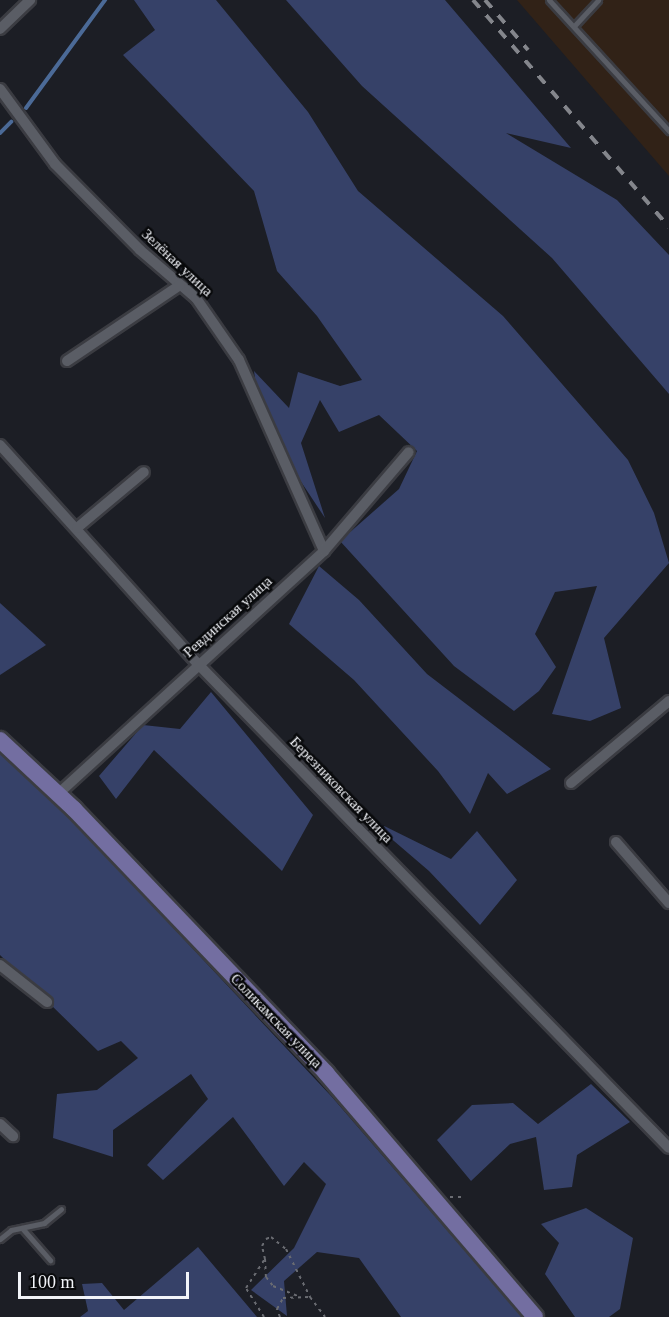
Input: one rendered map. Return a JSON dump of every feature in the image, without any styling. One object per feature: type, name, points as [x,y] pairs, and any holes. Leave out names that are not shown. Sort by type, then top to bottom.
[{"type":"main road","name":"Соликамская улица","points":[[0,740],[58,794],[326,1073],[535,1317]]},
{"type":"street","points":[[0,29],[30,0]]},
{"type":"street","name":"Зелёная улица","points":[[0,89],[55,164],[196,298],[239,360],[324,551]]},
{"type":"street","points":[[67,362],[180,285]]},
{"type":"street","name":"Березниковская улица","points":[[0,445],[198,664],[669,1148]]},
{"type":"street","name":"Ревдинская улица","points":[[58,794],[324,551],[409,452]]},
{"type":"street","points":[[77,528],[144,472]]},
{"type":"street","points":[[571,783],[669,701]]},
{"type":"street","points":[[616,842],[669,903]]},
{"type":"street","points":[[0,965],[46,1002]]},
{"type":"street","points":[[0,1124],[13,1136]]},
{"type":"lane","points":[[549,0],[669,131]]},
{"type":"lane","points":[[574,25],[598,0]]},
{"type":"lane","points":[[0,1239],[10,1230],[44,1223],[60,1209]]},
{"type":"lane","points":[[22,1228],[50,1260]]},
{"type":"path","points":[[298,1296],[273,1286],[263,1269],[265,1259],[262,1246],[266,1239],[278,1239],[296,1265],[310,1297],[325,1317]]},
{"type":"path","points":[[264,1317],[246,1288],[265,1259]]},
{"type":"path","points":[[280,1317],[277,1309],[283,1298],[310,1297]]},
{"type":"shaded area","points":[[134,0],[216,0],[308,112],[358,191],[503,316],[628,460],[654,513],[669,563],[604,638],[621,708],[590,721],[552,714],[597,586],[555,592],[535,634],[556,667],[539,691],[514,711],[454,666],[340,541],[399,489],[417,451],[379,415],[339,432],[320,400],[301,443],[325,518],[282,453],[258,400],[254,371],[289,408],[298,372],[340,386],[362,380],[317,316],[277,271],[254,191],[123,55],[155,30]]},
{"type":"shaded area","points":[[286,0],[445,0],[571,148],[506,133],[617,200],[669,255],[669,394],[552,258],[362,86]]},
{"type":"shaded area","points":[[517,0],[669,0],[669,176]]},
{"type":"shaded area","points":[[319,566],[359,600],[427,674],[551,769],[507,794],[488,773],[470,814],[438,771],[354,680],[289,624]]},
{"type":"shaded area","points":[[0,603],[46,645],[0,675]]},
{"type":"shaded area","points":[[211,692],[313,815],[282,871],[154,750],[116,799],[99,776],[143,725],[180,729]]},
{"type":"shaded area","points":[[0,751],[54,801],[332,1097],[522,1317],[401,1317],[359,1258],[317,1252],[284,1281],[287,1316],[251,1290],[294,1248],[326,1184],[304,1162],[284,1186],[233,1117],[163,1180],[147,1165],[208,1099],[191,1074],[113,1130],[113,1157],[53,1138],[57,1094],[97,1090],[138,1058],[121,1041],[98,1051],[0,955]]},
{"type":"shaded area","points":[[366,817],[451,859],[477,831],[517,880],[480,925],[429,871]]},
{"type":"shaded area","points":[[591,1084],[630,1122],[577,1155],[572,1187],[544,1190],[536,1137],[510,1144],[471,1181],[437,1140],[472,1105],[513,1103],[538,1124]]},
{"type":"shaded area","points":[[586,1208],[633,1238],[620,1309],[609,1317],[575,1317],[545,1274],[559,1243],[541,1224]]},
{"type":"shaded area","points":[[198,1247],[257,1317],[80,1317],[88,1311],[82,1284],[102,1283],[124,1310]]},
{"type":"waterway","points":[[26,108],[105,0]]},
{"type":"waterway","points":[[0,133],[11,122]]},
{"type":"railway","points":[[473,0],[669,227]]},
{"type":"railway","points":[[485,0],[528,50]]}]
